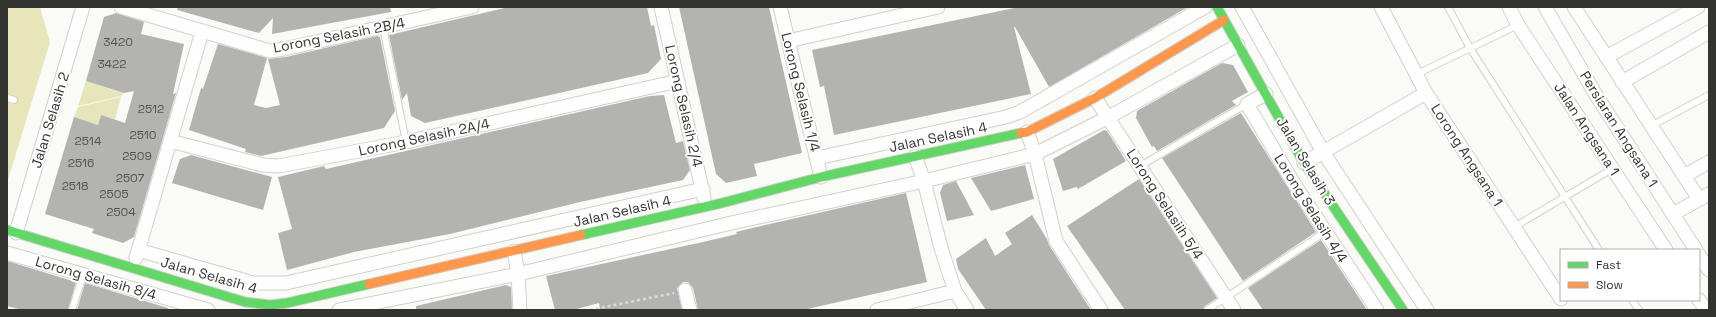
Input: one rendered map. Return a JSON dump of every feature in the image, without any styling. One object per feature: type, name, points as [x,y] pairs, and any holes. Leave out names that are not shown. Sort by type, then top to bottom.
[{"type":"street","name":"Jalan Selasih 2","points":[[12,231],[83,7]]},
{"type":"street","name":"Lorong Selasih 2B/4","points":[[121,7],[270,51],[472,7]]},
{"type":"street","name":"Lorong Selasih 2/4","points":[[661,7],[706,206]]},
{"type":"street","name":"Lorong Selasih 1/4","points":[[780,7],[821,177]]},
{"type":"street","points":[[788,41],[938,7]]},
{"type":"street","points":[[817,158],[1006,117],[1035,105],[1205,7]]},
{"type":"street","name":"Jalan Selasih 3","points":[[1217,7],[1304,163],[1403,310]]},
{"type":"street","name":"Jalan Selasih 3","points":[[1242,7],[1323,152],[1427,310]]},
{"type":"street","name":"Lorong Angsana 1","points":[[1381,7],[1426,93],[1560,298]]},
{"type":"street","name":"Jalan Angsana 1","points":[[1509,7],[1518,25],[1665,249]]},
{"type":"street","name":"Persiaran Angsana 1","points":[[1545,7],[1596,95],[1695,249]]},
{"type":"street","points":[[1574,7],[1684,176],[1704,196],[1673,214]]},
{"type":"street","points":[[1606,57],[1698,7]]},
{"type":"street","name":"Jalan Selasih 4","points":[[12,231],[245,302],[270,305],[287,303],[722,203],[821,177],[1027,132],[1095,98],[1224,20]]},
{"type":"street","points":[[133,267],[202,32]]},
{"type":"street","points":[[1622,82],[1709,32]]},
{"type":"street","points":[[339,310],[364,308],[518,274],[727,224],[924,181],[1035,154],[1109,117],[1238,45]]},
{"type":"street","name":"Lorong Selasih 2A/4","points":[[170,141],[263,165],[279,166],[406,142],[678,81]]},
{"type":"street","points":[[1304,163],[1426,93]]},
{"type":"street","points":[[1247,104],[1266,94]]},
{"type":"street","name":"Lorong Selasiih 5/4","points":[[1095,98],[1109,117],[1234,310]]},
{"type":"street","name":"Lorong Selasih 4/4","points":[[1247,104],[1325,232],[1377,310]]},
{"type":"street","points":[[1027,132],[1035,154],[1056,241],[1101,310]]},
{"type":"street","points":[[915,156],[924,181],[941,248],[955,291],[967,310]]},
{"type":"street","points":[[1684,176],[1709,162]]},
{"type":"street","points":[[138,250],[253,283],[286,283],[703,189]]},
{"type":"street","points":[[722,203],[727,224]]},
{"type":"street","points":[[514,251],[518,274],[520,310]]},
{"type":"street","name":"Lorong Selasih 8/4","points":[[7,253],[208,310]]},
{"type":"street","points":[[1700,256],[1709,270]]},
{"type":"street","points":[[357,287],[364,308]]},
{"type":"street","points":[[685,290],[690,310]]},
{"type":"street","points":[[877,310],[895,308],[955,291]]},
{"type":"street","name":"Lorong Angsana 1","points":[[1562,301],[1568,310]]},
{"type":"lane","points":[[1448,7],[1470,48],[1598,249]]},
{"type":"lane","points":[[1416,74],[1518,25]]},
{"type":"lane","points":[[383,27],[406,142]]},
{"type":"lane","points":[[1652,126],[1709,95]]},
{"type":"lane","points":[[7,98],[14,100]]},
{"type":"lane","points":[[1140,166],[1247,104]]},
{"type":"lane","points":[[1514,227],[1612,168]]},
{"type":"lane","points":[[1207,310],[1325,232]]},
{"type":"lane","points":[[72,310],[83,275]]},
{"type":"lane","points":[[1633,301],[1639,310]]},
{"type":"path","points":[[590,310],[685,290]]},
{"type":"green space","points":[[7,7],[40,7],[50,42],[7,183]]},
{"type":"green space","points":[[86,81],[123,93],[122,96],[78,106]]},
{"type":"green space","points":[[121,97],[115,120],[101,115],[98,125],[74,117],[78,107]]},
{"type":"building","points":[[178,7],[390,7],[391,12],[272,34],[273,18],[259,33],[177,10]]},
{"type":"building","points":[[509,7],[647,7],[651,26],[654,25],[661,59],[648,73],[425,123],[411,116],[407,93],[402,100],[389,35]]},
{"type":"building","points":[[679,7],[769,7],[802,153],[754,164],[757,176],[726,183],[716,174]]},
{"type":"building","points":[[1019,7],[1188,7],[1049,87],[1014,27],[1031,94],[834,135],[824,86],[820,87],[812,50]]},
{"type":"building","points":[[116,13],[144,22],[141,34],[184,44],[173,94],[176,93],[134,237],[123,243],[92,233],[94,229],[45,214],[74,117],[98,125],[101,115],[125,123],[134,91],[124,93],[86,81],[104,17]]},
{"type":"building","points":[[377,36],[380,37],[395,111],[384,128],[261,156],[245,152],[246,149],[189,130],[201,88],[203,89],[218,44],[267,58],[254,105],[266,108],[280,105],[268,59],[286,57]]},
{"type":"building","points":[[1222,63],[1233,65],[1248,92],[1232,101],[1236,105],[1157,151],[1154,146],[1152,147],[1136,118],[1137,111]]},
{"type":"building","points":[[664,95],[676,143],[683,141],[690,170],[683,180],[580,202],[450,234],[354,252],[287,270],[278,233],[292,229],[278,177],[324,166],[326,169],[650,96]]},
{"type":"building","points":[[1241,113],[1316,232],[1243,281],[1162,158]]},
{"type":"building","points":[[1104,130],[1107,131],[1126,161],[1078,189],[1077,187],[1063,191],[1053,159]]},
{"type":"building","points":[[191,155],[272,177],[263,210],[172,183],[180,159]]},
{"type":"building","points":[[1025,165],[1034,199],[991,211],[971,178]]},
{"type":"building","points":[[1139,179],[1217,298],[1205,306],[1203,310],[1125,310],[1067,226]]},
{"type":"building","points":[[956,181],[974,215],[947,221],[940,193],[943,185]]},
{"type":"building","points":[[906,193],[927,282],[803,310],[698,310],[693,288],[688,282],[683,282],[677,288],[682,310],[600,310],[599,303],[573,310],[555,310],[546,276],[703,242],[737,234],[736,232],[748,229]]},
{"type":"building","points":[[1032,215],[1047,239],[1049,245],[1091,310],[986,310],[958,269],[956,259],[986,238],[995,256],[1012,244],[1005,233]]},
{"type":"building","points":[[1321,240],[1367,310],[1263,310],[1248,288]]},
{"type":"building","points":[[7,261],[76,282],[68,310],[22,310],[7,306]]},
{"type":"building","points":[[85,283],[168,308],[168,310],[77,310]]},
{"type":"building","points":[[506,285],[511,287],[512,310],[416,310],[416,306]]},
{"type":"traffic: fast","points":[[1217,7],[1304,163],[1403,310]]},
{"type":"traffic: fast","points":[[581,235],[722,203],[821,177],[1021,133]]},
{"type":"traffic: fast","points":[[7,230],[245,302],[270,305],[287,303],[369,284]]},
{"type":"traffic: slow","points":[[1021,133],[1027,132],[1095,98],[1224,20]]},
{"type":"traffic: slow","points":[[369,284],[581,235]]}]
